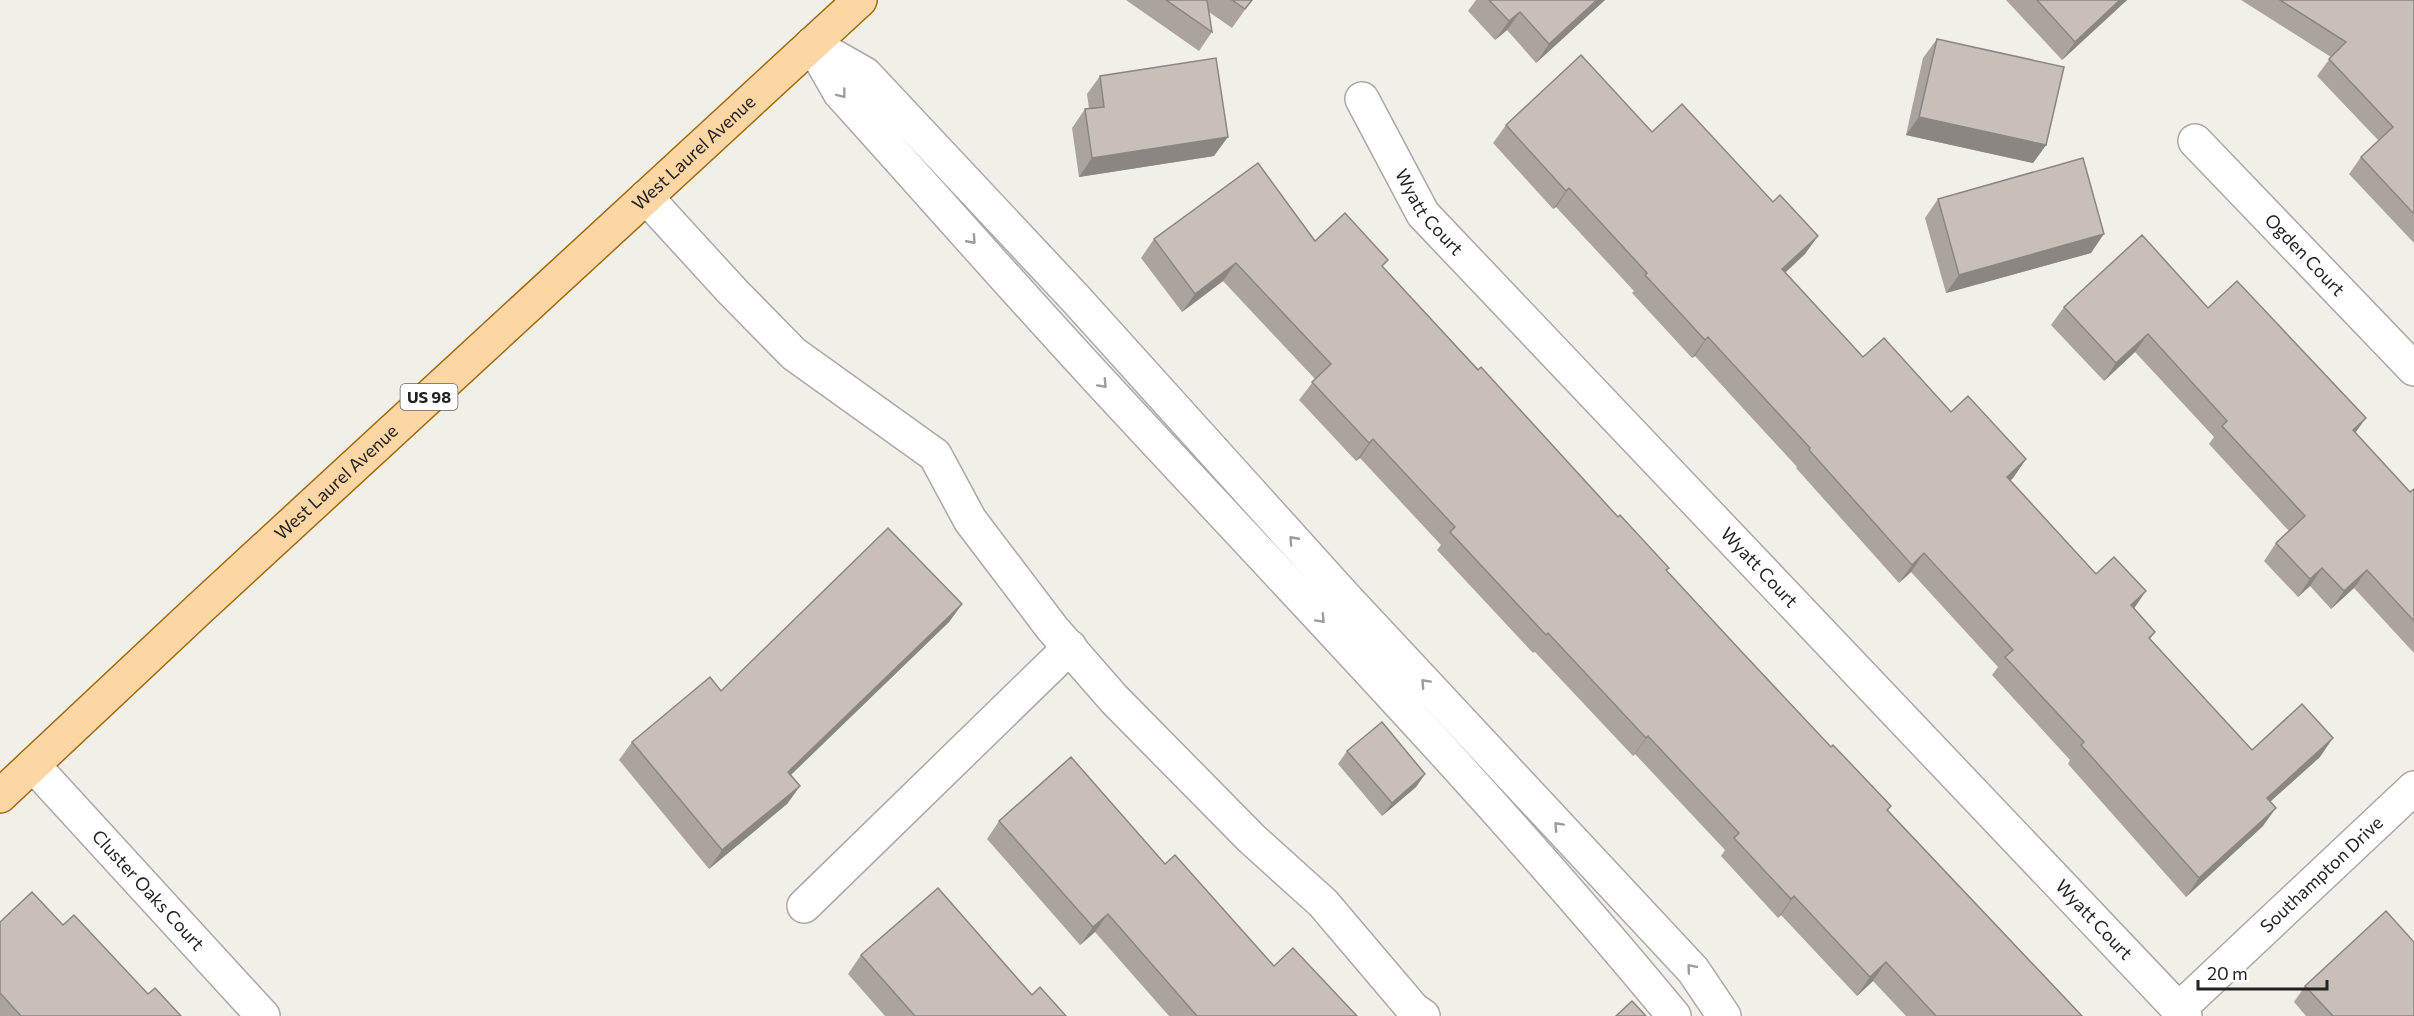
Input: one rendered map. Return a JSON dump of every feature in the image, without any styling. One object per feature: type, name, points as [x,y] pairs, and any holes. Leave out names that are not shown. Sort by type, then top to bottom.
[{"type":"main road","name":"West Laurel Avenue","points":[[0,795],[860,0]]},
{"type":"street","points":[[812,44],[840,93],[1092,374],[1437,743],[1609,937],[1674,1016]]},
{"type":"street","points":[[812,44],[865,74],[1075,298],[1344,596],[1693,970],[1724,1016]]},
{"type":"street","name":"Wyatt Court","points":[[1362,99],[1424,214],[2182,1013]]},
{"type":"street","name":"Ogden Court","points":[[2195,141],[2414,369]]},
{"type":"street","points":[[646,197],[733,292],[794,354],[935,455],[970,520],[1114,699],[1252,839],[1323,903],[1413,1009],[1423,1016]]},
{"type":"street","points":[[804,906],[1070,647]]},
{"type":"street","name":"Cluster Oaks Court","points":[[33,765],[263,1016]]},
{"type":"street","name":"Southampton Drive","points":[[2182,1013],[2414,788]]},
{"type":"building","points":[[1166,0],[1207,0],[1212,32]]},
{"type":"building","points":[[1232,0],[1252,0],[1245,9]]},
{"type":"building","points":[[1489,0],[1597,0],[1549,44],[1520,12],[1509,21]]},
{"type":"building","points":[[2037,0],[2120,0],[2075,42]]},
{"type":"building","points":[[2280,0],[2414,0],[2414,214],[2361,157],[2393,127],[2329,59],[2346,42]]},
{"type":"building","points":[[1937,39],[2064,67],[2046,145],[1919,117]]},
{"type":"building","points":[[1581,55],[1652,132],[1682,104],[1773,202],[1780,195],[1818,236],[1782,269],[1863,357],[1884,338],[1951,412],[1968,396],[2026,459],[2007,477],[2096,574],[2114,557],[2146,591],[2131,605],[2155,632],[2149,638],[2252,750],[2302,704],[2333,738],[2267,798],[2276,808],[2199,878],[2081,745],[2084,742],[2005,657],[2013,650],[1924,553],[1912,565],[1809,450],[1810,448],[1708,337],[1705,340],[1569,188],[1566,191],[1506,125]]},
{"type":"building","points":[[1216,58],[1228,137],[1092,158],[1085,109],[1104,107],[1100,76]]},
{"type":"building","points":[[2083,158],[2104,234],[1959,275],[1938,199]]},
{"type":"building","points":[[1258,163],[1315,241],[1345,213],[1388,260],[1382,266],[1478,370],[1481,367],[1618,517],[1620,515],[1669,568],[1666,570],[1740,650],[1831,747],[1833,745],[1891,806],[1887,810],[2082,1016],[1936,1016],[1886,962],[1870,977],[1794,896],[1791,899],[1734,838],[1739,833],[1648,736],[1646,738],[1548,633],[1546,635],[1450,532],[1455,527],[1373,439],[1369,443],[1312,382],[1331,364],[1236,263],[1195,294],[1154,239]]},
{"type":"building","points":[[2142,235],[2208,308],[2237,281],[2366,418],[2353,430],[2410,492],[2414,489],[2414,621],[2367,570],[2344,591],[2322,568],[2310,579],[2276,543],[2305,516],[2222,426],[2227,421],[2148,334],[2116,363],[2064,307]]},
{"type":"building","points":[[888,528],[962,604],[788,772],[800,786],[722,850],[632,742],[710,677],[721,691]]},
{"type":"building","points":[[1382,722],[1425,774],[1392,803],[1347,751]]},
{"type":"building","points":[[1071,757],[1165,864],[1175,855],[1274,966],[1293,948],[1357,1016],[1197,1016],[1108,914],[1093,927],[999,821]]},
{"type":"building","points":[[938,888],[1032,995],[1040,987],[1066,1016],[915,1016],[861,955]]},
{"type":"building","points":[[32,892],[63,925],[74,915],[148,994],[155,988],[181,1016],[21,1016],[0,993],[0,922]]},
{"type":"building","points":[[2386,911],[2414,942],[2414,1016],[2333,1016],[2305,986]]},
{"type":"building","points":[[1632,1001],[1646,1016],[1616,1016]]}]
